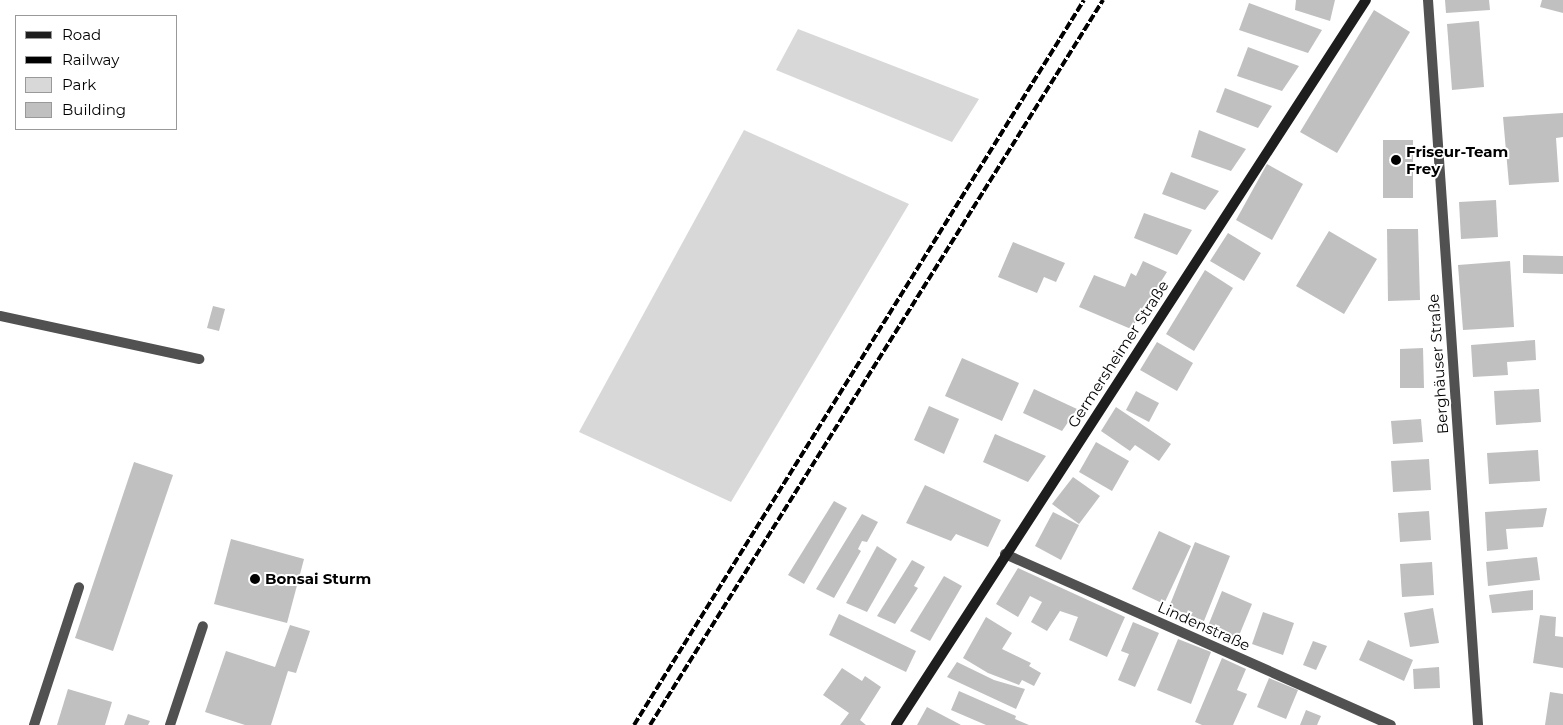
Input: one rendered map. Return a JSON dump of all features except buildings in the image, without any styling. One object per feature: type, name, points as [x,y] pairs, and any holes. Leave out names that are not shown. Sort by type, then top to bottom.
[{"type":"main road","name":"Germersheimer Straße","points":[[896,725],[1366,0]]},
{"type":"street","name":"Berghäuser Straße","points":[[1428,0],[1478,725]]},
{"type":"street","points":[[0,316],[199,359]]},
{"type":"street","name":"Lindenstraße","points":[[1006,554],[1391,725]]},
{"type":"street","points":[[34,725],[79,587]]},
{"type":"street","points":[[170,725],[203,626]]},
{"type":"green space","points":[[798,29],[979,99],[952,142],[776,70]]},
{"type":"green space","points":[[744,130],[909,204],[731,502],[579,432]]},
{"type":"railway","points":[[634,725],[1084,0]]},
{"type":"railway","points":[[650,725],[1103,0]]},
{"type":"place","name":"Friseur-Team Frey","points":[[1396,160]]},
{"type":"place","name":"Bonsai Sturm","points":[[255,579]]}]
